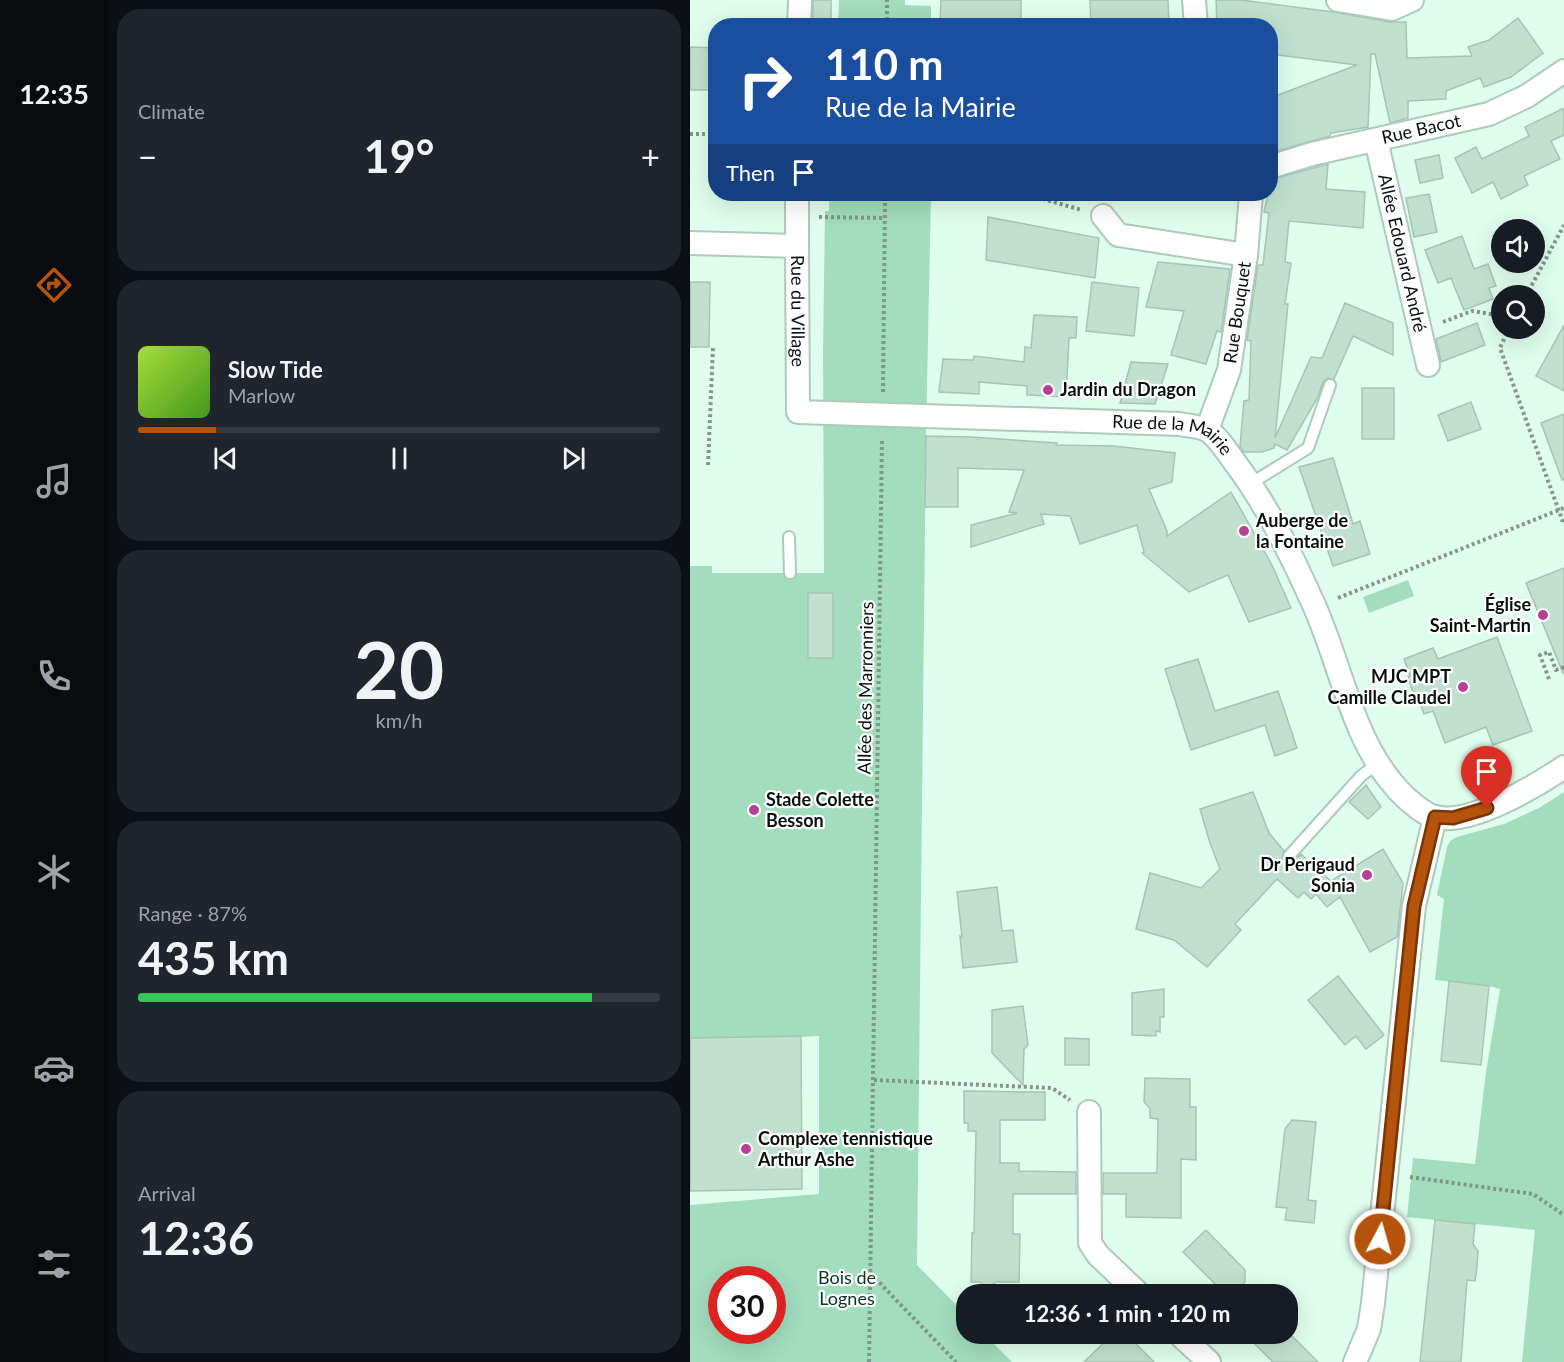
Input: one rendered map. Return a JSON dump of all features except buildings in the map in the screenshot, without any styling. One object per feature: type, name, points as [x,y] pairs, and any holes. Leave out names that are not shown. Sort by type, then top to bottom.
[{"type":"street","points":[[799,18],[800,0]]},
{"type":"street","points":[[1194,0],[1195,18]]},
{"type":"street","points":[[1338,0],[1392,9],[1412,0]]},
{"type":"street","name":"Rue Bacot","points":[[1278,165],[1312,154],[1489,114],[1527,96],[1564,71]]},
{"type":"street","name":"Allée Edouard André","points":[[1376,140],[1428,365]]},
{"type":"street","points":[[797,246],[798,201]]},
{"type":"street","name":"Rue Bouquet","points":[[1207,430],[1228,370],[1246,255],[1250,201]]},
{"type":"street","points":[[1103,216],[1118,235],[1246,255]]},
{"type":"street","name":"Rue du Village","points":[[690,243],[797,246],[798,411]]},
{"type":"street","name":"Rue de la Mairie","points":[[798,411],[1180,424],[1207,430],[1251,484],[1277,530],[1314,604],[1367,748],[1383,773],[1416,807],[1435,817]]},
{"type":"street","points":[[1358,1360],[1369,1329],[1373,1303],[1414,906],[1435,817],[1453,818],[1499,804],[1545,781],[1564,767]]},
{"type":"street","points":[[1089,1112],[1090,1243],[1098,1255],[1128,1284]]},
{"type":"street","points":[[1190,1344],[1209,1362]]},
{"type":"lane","points":[[1251,484],[1308,448],[1330,385]]},
{"type":"lane","points":[[789,537],[790,573]]},
{"type":"lane","points":[[1289,856],[1361,776],[1377,764]]},
{"type":"path","points":[[887,0],[887,18]]},
{"type":"path","points":[[690,134],[708,134]]},
{"type":"path","name":"Allée des Marronniers","points":[[869,1362],[885,201]]},
{"type":"path","points":[[1050,201],[1103,216]]},
{"type":"path","points":[[797,217],[885,218]]},
{"type":"path","points":[[1532,285],[1564,225]]},
{"type":"path","points":[[1420,331],[1472,311],[1491,314]]},
{"type":"path","points":[[1504,339],[1500,348],[1564,525]]},
{"type":"path","points":[[708,465],[712,347]]},
{"type":"path","points":[[1314,604],[1349,595],[1564,508]]},
{"type":"path","points":[[1549,679],[1540,655],[1549,652],[1556,670],[1564,667]]},
{"type":"path","points":[[874,1080],[1052,1088],[1089,1112]]},
{"type":"path","points":[[1386,1174],[1533,1194],[1564,1215]]},
{"type":"path","points":[[871,1274],[956,1362]]},
{"type":"green space","points":[[839,0],[905,0],[905,5],[931,6],[931,18],[838,18]]},
{"type":"green space","name":"Bois de Lognes","points":[[829,201],[931,201],[917,1265],[956,1305],[956,1344],[994,1344],[1012,1362],[690,1362],[690,1205],[819,1194],[819,1036],[801,1037],[802,1189],[690,1191],[690,566],[712,566],[712,573],[824,573],[825,211],[829,211]]},
{"type":"green space","points":[[1408,580],[1414,596],[1369,613],[1363,597]]},
{"type":"green space","points":[[1564,792],[1564,1362],[1522,1362],[1535,1230],[1407,1217],[1413,1158],[1475,1164],[1486,1072],[1500,989],[1435,980],[1444,899],[1437,895],[1447,847],[1450,841],[1457,837],[1504,824],[1539,808]]},
{"type":"place","name":"Jardin du Dragon","points":[[1048,390]]},
{"type":"place","name":"Auberge de la Fontaine","points":[[1244,531]]},
{"type":"place","name":"Église Saint-Martin","points":[[1543,615]]},
{"type":"place","name":"MJC MPT Camille Claudel","points":[[1463,687]]},
{"type":"place","name":"Stade Colette Besson","points":[[754,810]]},
{"type":"place","name":"Dr Perigaud Sonia","points":[[1367,875]]},
{"type":"place","name":"Complexe tennistique Arthur Ashe","points":[[746,1149]]},
{"type":"route","points":[[1380,1239],[1414,906],[1424,861],[1435,817],[1453,818],[1487,808]]}]
